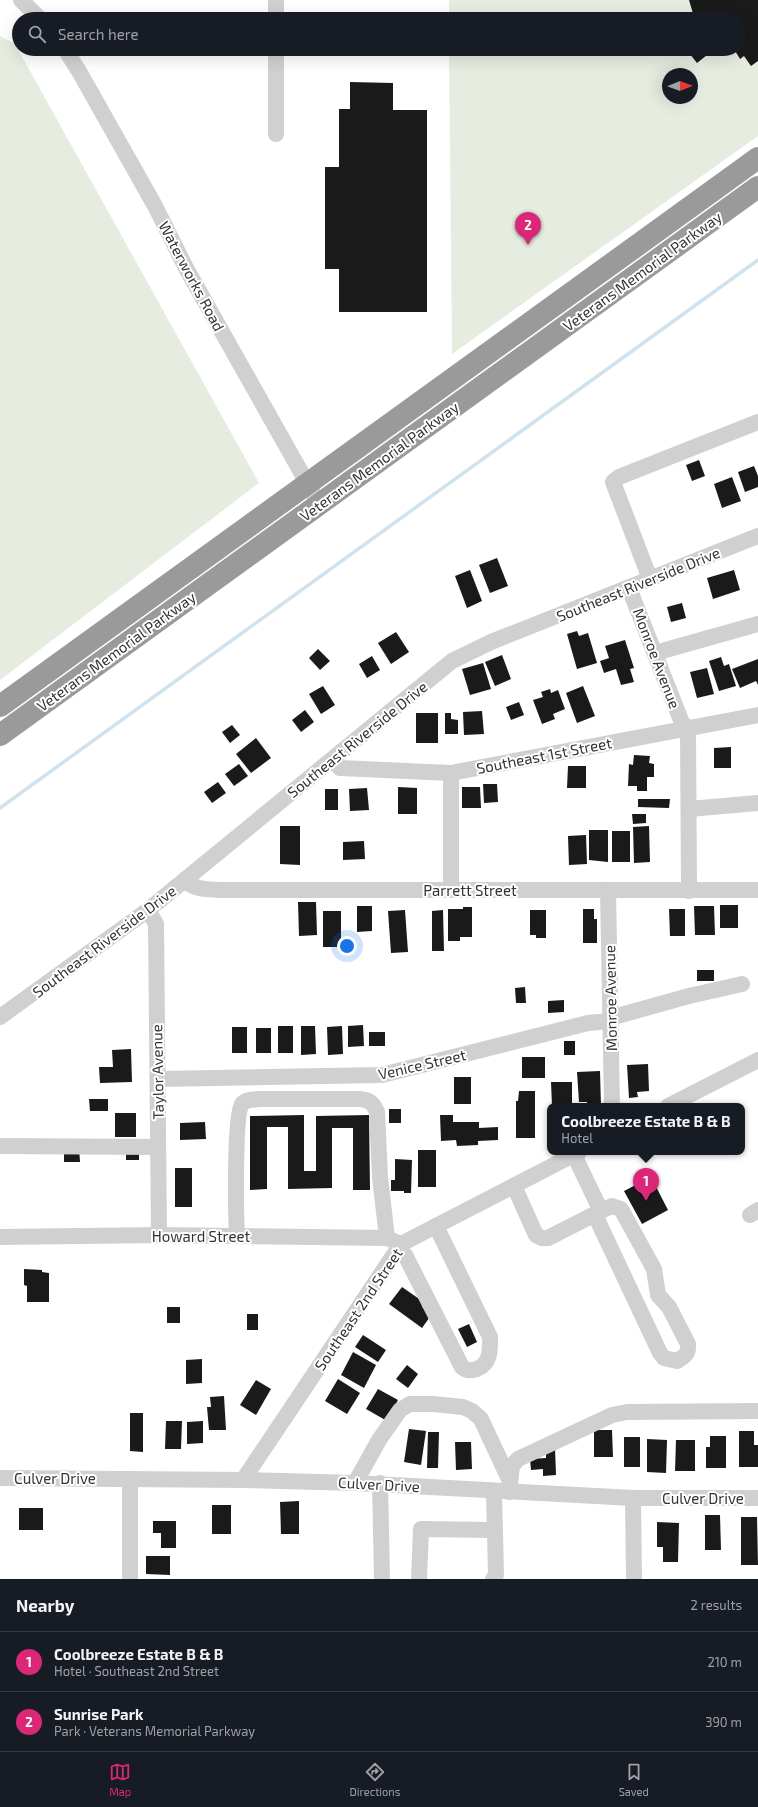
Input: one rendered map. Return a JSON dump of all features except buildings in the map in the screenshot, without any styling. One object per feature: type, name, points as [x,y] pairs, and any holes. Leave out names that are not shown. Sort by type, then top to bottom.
[{"type":"highway","name":"Veterans Memorial Parkway","points":[[0,706],[758,158]]},
{"type":"highway","name":"Veterans Memorial Parkway","points":[[0,735],[758,186]]},
{"type":"street","points":[[21,0],[33,12]]},
{"type":"street","points":[[276,0],[276,12]]},
{"type":"street","name":"Waterworks Road","points":[[69,56],[152,200],[186,268],[318,504]]},
{"type":"street","points":[[276,56],[276,134]]},
{"type":"street","points":[[650,579],[613,482],[619,477],[758,422]]},
{"type":"street","name":"Southeast Riverside Drive","points":[[0,1017],[148,910],[442,669],[466,653],[758,536]]},
{"type":"street","name":"Monroe Avenue","points":[[629,588],[686,728],[689,809],[689,891]]},
{"type":"street","points":[[655,653],[758,624]]},
{"type":"street","name":"Southeast 1st Street","points":[[332,760],[340,768],[452,773],[758,715]]},
{"type":"street","points":[[451,889],[452,773]]},
{"type":"street","points":[[689,809],[758,803]]},
{"type":"street","name":"Parrett Street","points":[[185,880],[190,886],[224,890],[758,890]]},
{"type":"street","name":"Monroe Avenue","points":[[608,890],[612,1103]]},
{"type":"street","name":"Taylor Avenue","points":[[148,910],[156,924],[159,1235]]},
{"type":"street","name":"Venice Street","points":[[158,1079],[382,1075],[588,1023],[610,1019],[689,996],[742,984]]},
{"type":"street","points":[[674,1103],[758,1060]]},
{"type":"street","points":[[237,1236],[236,1213],[238,1123],[241,1105],[245,1101],[259,1099],[368,1100],[374,1104],[377,1112],[380,1177],[395,1244],[405,1255],[462,1367],[466,1370],[482,1367],[487,1362],[490,1354],[490,1337],[436,1226]]},
{"type":"street","points":[[0,1146],[158,1146]]},
{"type":"street","name":"Southeast 2nd Street","points":[[243,1480],[395,1244],[436,1226],[573,1155]]},
{"type":"street","points":[[514,1186],[536,1235],[542,1238],[548,1238],[598,1213],[612,1206],[621,1209],[654,1269],[655,1285],[658,1295],[668,1307],[688,1344],[689,1350],[686,1356],[676,1361],[664,1358],[660,1353],[598,1213],[578,1155]]},
{"type":"street","name":"Howard Street","points":[[0,1237],[159,1235],[237,1236],[395,1244]]},
{"type":"street","points":[[355,1483],[379,1440],[400,1410],[410,1404],[418,1404],[463,1407],[472,1411],[481,1419],[504,1487]]},
{"type":"street","points":[[493,1579],[496,1575],[495,1530],[504,1487],[512,1466],[518,1459],[612,1415],[627,1412],[758,1411]]},
{"type":"street","name":"Culver Drive","points":[[0,1478],[380,1483],[504,1487],[633,1498],[758,1498]]},
{"type":"street","points":[[130,1479],[130,1579]]},
{"type":"street","points":[[380,1483],[382,1579]]},
{"type":"street","points":[[633,1498],[634,1579]]},
{"type":"street","points":[[419,1579],[421,1529],[495,1530]]},
{"type":"shaded area","points":[[449,0],[758,0],[758,136],[452,354],[449,56],[746,56],[746,12],[449,12]]},
{"type":"shaded area","points":[[0,36],[12,42],[12,56],[22,56],[259,483],[0,680]]},
{"type":"waterway","points":[[0,808],[758,260]]},
{"type":"place","name":"Sunrise Park","points":[[528,245]]},
{"type":"place","name":"Coolbreeze Estate B & B","points":[[646,1201]]}]
